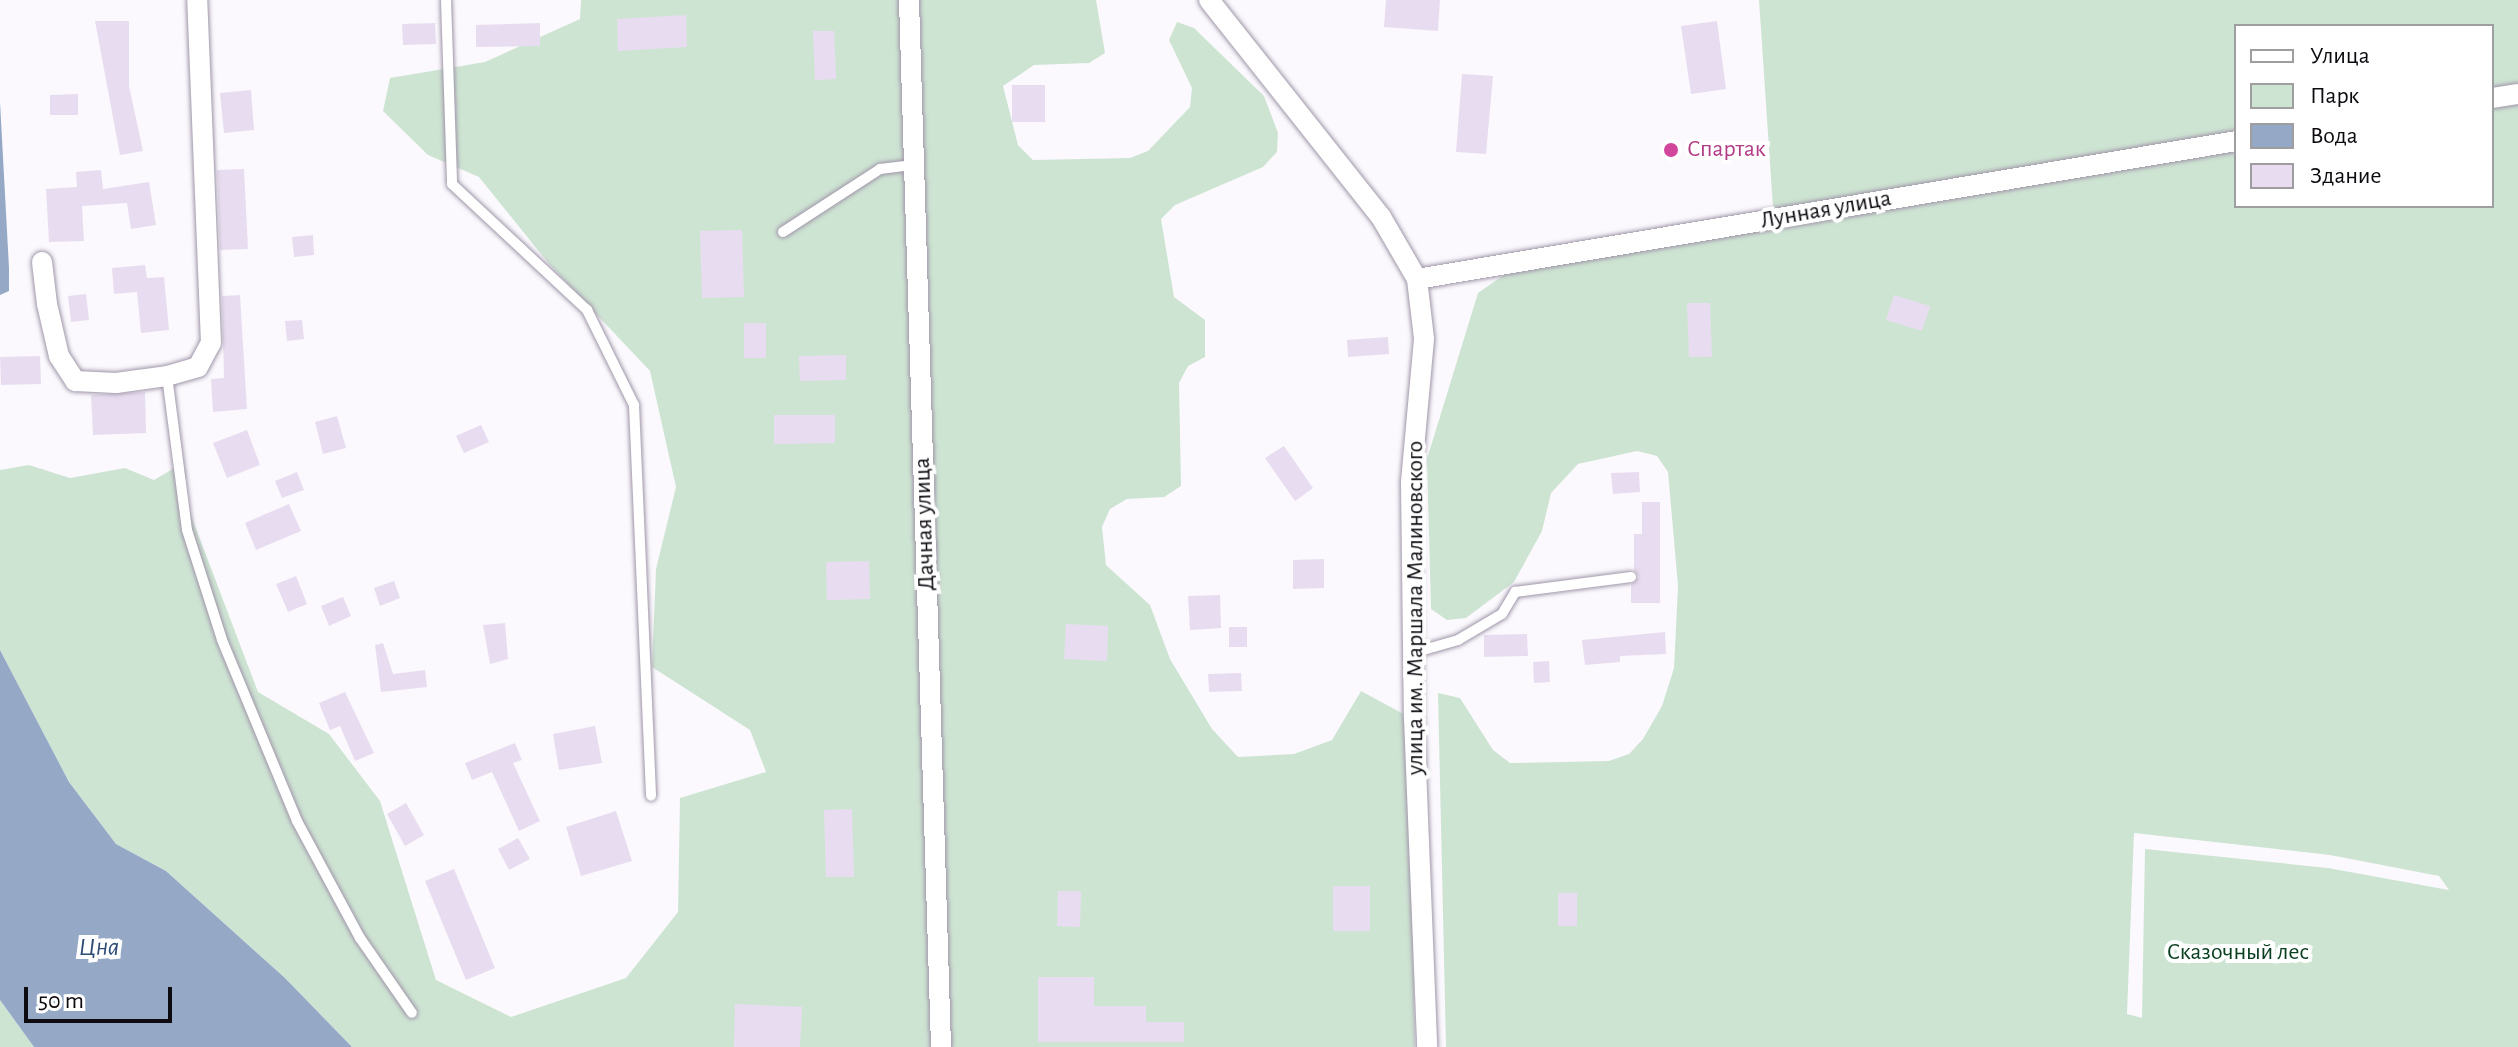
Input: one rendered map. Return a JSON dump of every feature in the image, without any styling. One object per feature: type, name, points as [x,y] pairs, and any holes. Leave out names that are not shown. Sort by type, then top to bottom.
[{"type":"street","points":[[42,262],[59,356],[75,381],[116,383],[167,376],[198,367],[211,343],[197,0]]},
{"type":"street","name":"Дачная улица","points":[[909,0],[941,1047]]},
{"type":"street","name":"улица им. Маршала Малиновского","points":[[1209,0],[1381,217],[1417,279],[1424,339],[1411,482],[1413,653],[1427,1047]]},
{"type":"street","points":[[2494,98],[2518,94]]},
{"type":"street","name":"Лунная улица","points":[[1417,279],[2234,141]]},
{"type":"lane","points":[[446,0],[452,184],[587,310],[634,405],[651,796]]},
{"type":"lane","points":[[783,232],[880,169],[914,165]]},
{"type":"lane","points":[[167,376],[187,530],[222,640],[297,821],[360,938],[412,1013]]},
{"type":"lane","points":[[1413,653],[1458,640],[1502,614],[1515,592],[1631,577]]},
{"type":"green space","points":[[581,0],[1096,0],[1105,53],[1089,63],[1034,65],[1003,86],[1018,145],[1033,160],[1130,158],[1148,151],[1190,107],[1192,88],[1169,40],[1177,22],[1194,28],[1264,96],[1278,133],[1277,152],[1263,167],[1175,205],[1161,219],[1174,297],[1205,320],[1205,357],[1188,366],[1179,383],[1181,486],[1164,497],[1127,499],[1110,509],[1102,527],[1106,565],[1150,605],[1170,659],[1212,729],[1238,757],[1294,754],[1332,740],[1361,691],[1409,717],[1415,1047],[352,1047],[285,978],[166,871],[116,844],[69,782],[0,650],[0,470],[29,465],[70,478],[125,468],[154,480],[176,467],[183,467],[186,471],[184,497],[258,692],[329,734],[380,801],[436,980],[511,1017],[626,978],[678,912],[680,798],[766,772],[750,730],[652,667],[656,569],[676,487],[650,371],[549,264],[479,177],[428,155],[383,111],[390,78],[485,62],[580,19]]},
{"type":"green space","name":"Сказочный лес","points":[[1759,0],[2518,0],[2518,1047],[1446,1047],[1438,693],[1460,698],[1493,750],[1510,763],[1609,761],[1629,754],[1643,739],[1662,706],[1674,668],[1678,586],[1668,472],[1657,456],[1637,451],[1578,464],[1551,493],[1542,531],[1514,582],[1466,618],[1447,620],[1431,609],[1427,459],[1478,293],[1515,267],[1598,259],[1645,246],[1774,223]],"holes":[[[2134,833],[2330,855],[2439,876],[2449,890],[2328,868],[2145,849],[2142,1018],[2127,1014]]]},
{"type":"green space","points":[[0,1000],[34,1047],[0,1047]]},
{"type":"water","points":[[0,102],[9,291],[0,295]]},
{"type":"water","name":"Цна","points":[[0,650],[69,782],[116,844],[166,871],[285,978],[352,1047],[34,1047],[0,1000]]},
{"type":"building","points":[[1386,0],[1440,0],[1438,31],[1384,27]]},
{"type":"building","points":[[686,15],[687,47],[618,51],[617,19]]},
{"type":"building","points":[[95,21],[129,21],[129,86],[143,151],[120,155]]},
{"type":"building","points":[[1717,21],[1726,89],[1691,94],[1681,26]]},
{"type":"building","points":[[435,23],[436,44],[403,45],[402,24]]},
{"type":"building","points":[[540,23],[540,46],[476,47],[476,25]]},
{"type":"building","points":[[813,31],[834,31],[836,79],[815,80]]},
{"type":"building","points":[[1462,74],[1493,76],[1486,154],[1456,152]]},
{"type":"building","points":[[1012,85],[1045,85],[1045,122],[1012,122]]},
{"type":"building","points":[[251,90],[254,130],[224,133],[220,93]]},
{"type":"building","points":[[78,94],[78,115],[50,115],[50,95]]},
{"type":"building","points":[[244,169],[248,249],[220,250],[217,170]]},
{"type":"building","points":[[101,170],[103,189],[149,182],[156,225],[131,229],[127,203],[82,206],[84,241],[49,242],[46,189],[77,187],[76,172]]},
{"type":"building","points":[[742,230],[744,297],[702,298],[700,231]]},
{"type":"building","points":[[313,235],[314,255],[294,257],[292,237]]},
{"type":"building","points":[[145,265],[147,278],[164,277],[169,330],[141,333],[137,292],[114,294],[112,268]]},
{"type":"building","points":[[86,294],[89,320],[71,322],[68,296]]},
{"type":"building","points":[[240,295],[247,409],[213,412],[211,379],[224,378],[222,296]]},
{"type":"building","points":[[1894,295],[1930,306],[1922,331],[1886,320]]},
{"type":"building","points":[[1687,303],[1710,303],[1712,357],[1689,357]]},
{"type":"building","points":[[302,320],[304,339],[287,341],[285,321]]},
{"type":"building","points":[[744,323],[766,323],[766,358],[744,358]]},
{"type":"building","points":[[1388,337],[1389,354],[1348,357],[1347,340]]},
{"type":"building","points":[[846,355],[846,380],[800,381],[799,356]]},
{"type":"building","points":[[40,356],[41,384],[1,385],[0,357]]},
{"type":"building","points":[[145,392],[146,433],[93,435],[91,395]]},
{"type":"building","points":[[774,415],[835,415],[835,443],[774,444]]},
{"type":"building","points":[[337,416],[346,448],[323,454],[315,422]]},
{"type":"building","points":[[481,425],[489,442],[464,453],[456,436]]},
{"type":"building","points":[[247,430],[260,465],[227,478],[213,443]]},
{"type":"building","points":[[1284,446],[1313,488],[1295,501],[1265,458]]},
{"type":"building","points":[[297,472],[304,490],[282,498],[275,481]]},
{"type":"building","points":[[1639,472],[1640,492],[1613,494],[1611,473]]},
{"type":"building","points":[[1642,502],[1660,502],[1660,603],[1631,603],[1631,585],[1639,577],[1634,570],[1634,534],[1642,534]]},
{"type":"building","points":[[289,504],[301,531],[256,550],[245,523]]},
{"type":"building","points":[[1324,559],[1324,588],[1293,589],[1293,560]]},
{"type":"building","points":[[869,561],[870,599],[827,600],[826,562]]},
{"type":"building","points":[[296,576],[307,604],[288,612],[276,584]]},
{"type":"building","points":[[394,581],[400,598],[380,606],[374,588]]},
{"type":"building","points":[[1220,595],[1221,628],[1190,630],[1188,596]]},
{"type":"building","points":[[343,597],[351,616],[329,626],[321,606]]},
{"type":"building","points":[[505,623],[508,659],[490,664],[483,625]]},
{"type":"building","points":[[1066,624],[1108,626],[1107,661],[1064,659]]},
{"type":"building","points":[[1229,627],[1247,627],[1247,647],[1229,647]]},
{"type":"building","points":[[1665,632],[1666,654],[1620,656],[1620,662],[1585,665],[1582,640]]},
{"type":"building","points":[[1527,634],[1528,656],[1484,657],[1484,635]]},
{"type":"building","points":[[383,643],[393,674],[425,670],[427,687],[381,692],[375,645]]},
{"type":"building","points":[[1549,661],[1550,682],[1534,683],[1533,662]]},
{"type":"building","points":[[1241,673],[1242,691],[1209,692],[1208,674]]},
{"type":"building","points":[[345,692],[374,753],[355,761],[340,726],[330,730],[319,703]]},
{"type":"building","points":[[595,726],[602,763],[559,770],[553,734]]},
{"type":"building","points":[[515,743],[522,760],[513,763],[540,821],[519,831],[492,772],[472,780],[465,763]]},
{"type":"building","points":[[406,803],[424,835],[405,846],[387,814]]},
{"type":"building","points":[[852,809],[854,877],[826,877],[824,810]]},
{"type":"building","points":[[616,811],[632,861],[581,876],[566,827]]},
{"type":"building","points":[[518,838],[530,859],[509,870],[498,849]]},
{"type":"building","points":[[454,869],[495,968],[466,980],[425,881]]},
{"type":"building","points":[[1333,886],[1370,886],[1370,931],[1333,931]]},
{"type":"building","points":[[1058,891],[1081,891],[1080,927],[1057,926]]},
{"type":"building","points":[[1558,893],[1577,893],[1577,926],[1558,926]]},
{"type":"building","points":[[1038,977],[1094,977],[1094,1006],[1146,1006],[1146,1022],[1184,1022],[1184,1042],[1038,1042]]},
{"type":"building","points":[[735,1004],[802,1007],[800,1047],[734,1047]]},
{"type":"place","name":"Спартак","points":[[1671,150]]}]
